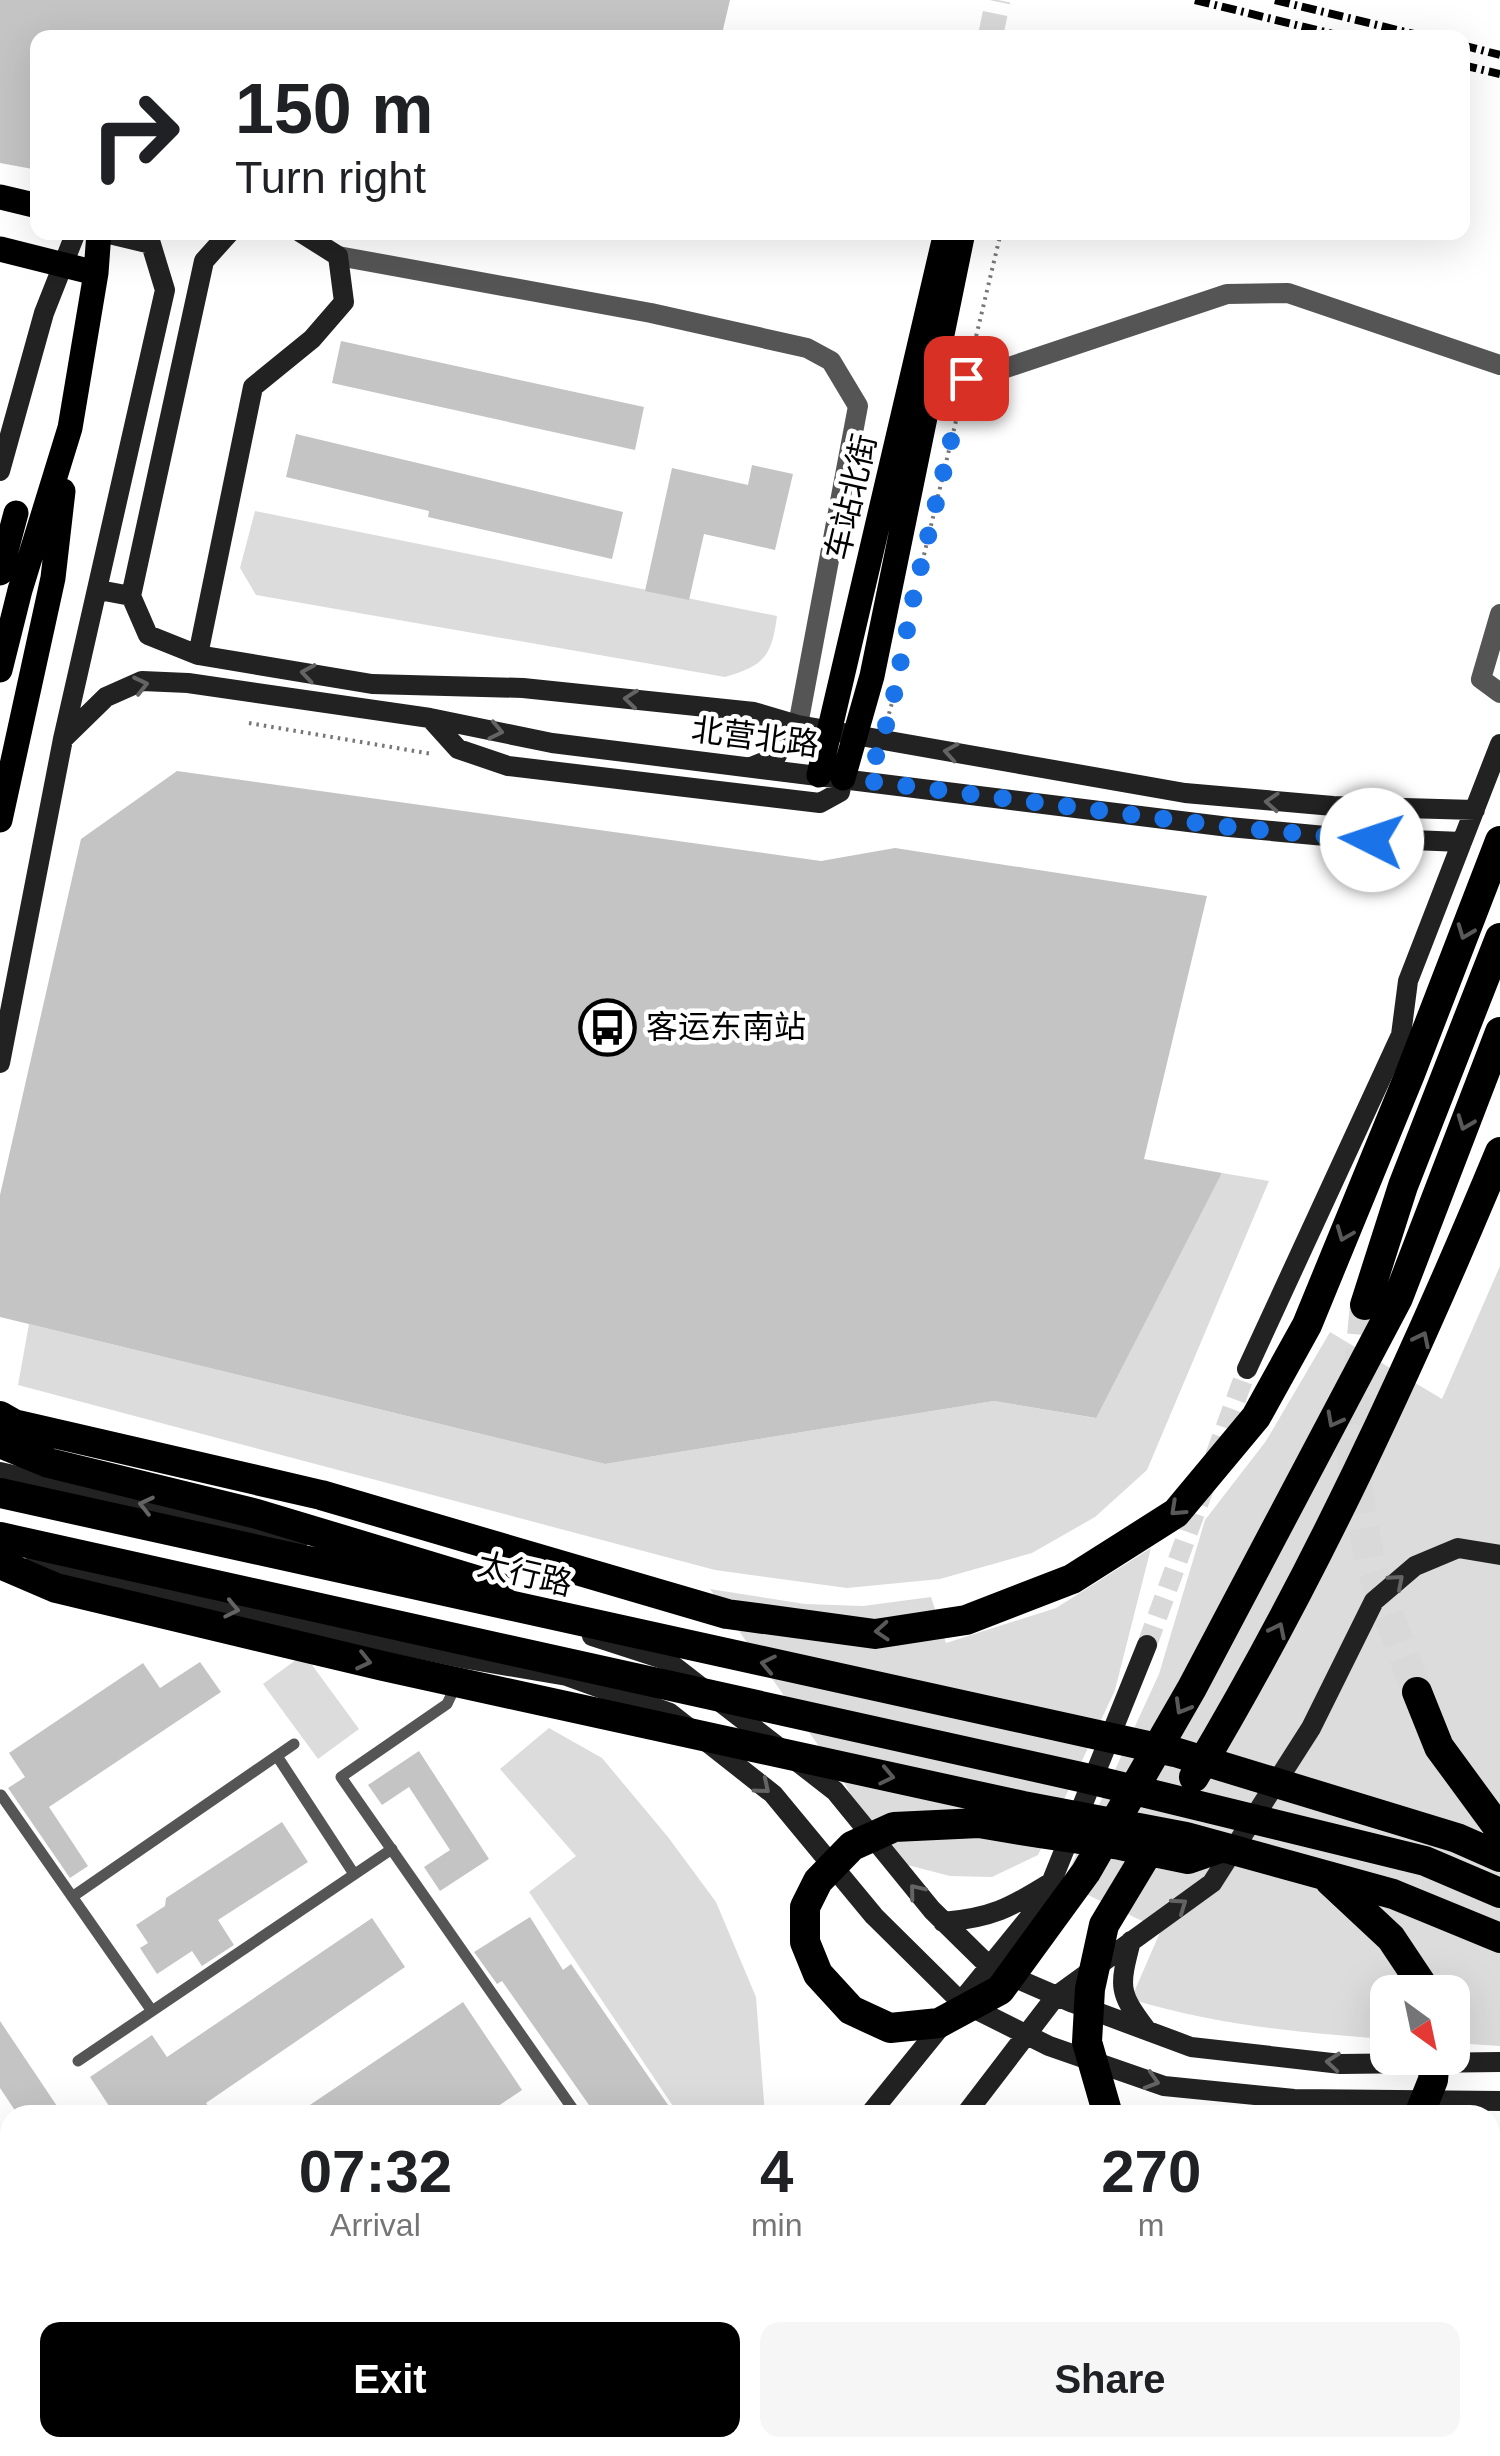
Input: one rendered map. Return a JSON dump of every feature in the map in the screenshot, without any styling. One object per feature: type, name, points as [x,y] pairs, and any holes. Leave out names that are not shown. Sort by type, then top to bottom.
[{"type":"highway","points":[[0,1416],[14,1424],[321,1495],[728,1614],[875,1634],[966,1620],[1072,1579],[1176,1514],[1256,1417],[1307,1324],[1500,841]]},
{"type":"highway","points":[[1365,1306],[1403,1186],[1500,938]]},
{"type":"highway","points":[[1223,1847],[1188,1859],[1120,1845],[1104,1843],[1088,1840],[1006,1828],[979,1823],[894,1827],[852,1846],[818,1881],[805,1907],[804,1942],[818,1974],[850,2010],[890,2028],[940,2023],[1000,1990],[1096,1855],[1105,1838],[1192,1688],[1389,1315],[1500,1032]]},
{"type":"highway","points":[[1105,2105],[1087,2042],[1090,1989],[1104,1925],[1260,1667],[1427,1328],[1500,1152]]},
{"type":"highway","points":[[0,1444],[78,1439]]},
{"type":"highway","points":[[0,1444],[50,1463],[258,1514],[464,1575],[648,1638]]},
{"type":"highway","name":"太行路","points":[[0,1493],[1176,1752],[1456,1838],[1500,1857]]},
{"type":"highway","points":[[0,1538],[1026,1765],[1424,1861],[1500,1893]]},
{"type":"highway","points":[[0,1562],[56,1588],[383,1666],[1223,1847],[1393,1894],[1500,1938]]},
{"type":"highway","points":[[1417,1692],[1439,1747],[1500,1830]]},
{"type":"highway","points":[[1324,1875],[1391,1938],[1416,1975]]},
{"type":"highway","points":[[1423,2105],[1434,2075]]},
{"type":"main road","points":[[0,196],[30,204]]},
{"type":"main road","points":[[0,210],[30,216]]},
{"type":"main road","points":[[0,471],[44,313],[73,240]]},
{"type":"main road","points":[[0,820],[53,578],[70,428],[99,240]]},
{"type":"main road","points":[[0,1063],[63,739],[165,290],[151,244],[134,240]]},
{"type":"main road","points":[[99,590],[131,596],[204,261],[223,240]]},
{"type":"main road","points":[[198,656],[252,388],[312,339],[344,302],[338,256],[313,240]]},
{"type":"main road","name":"车站北街","points":[[831,777],[856,735],[945,240]]},
{"type":"main road","points":[[856,735],[872,676],[961,240]]},
{"type":"main road","points":[[0,250],[96,273]]},
{"type":"main road","points":[[0,670],[20,590],[70,428]]},
{"type":"main road","points":[[0,573],[16,513]]},
{"type":"main road","name":"北营北路","points":[[131,596],[148,635],[198,656],[372,684],[523,688],[754,712],[798,725],[1240,800],[1474,810]]},
{"type":"main road","name":"北营北路","points":[[63,739],[106,697],[142,681],[188,682],[430,718],[552,743],[749,768],[1229,827],[1336,838],[1462,842]]},
{"type":"main road","points":[[749,768],[776,757],[785,739],[776,726],[754,712]]},
{"type":"main road","points":[[430,718],[458,749],[508,766],[820,803],[840,792],[831,777]]},
{"type":"main road","points":[[1247,1369],[1401,1035],[1408,981],[1500,744]]},
{"type":"main road","points":[[0,1472],[285,1537],[666,1660],[835,1791],[943,1922],[990,1967],[1056,1996],[1191,2047],[1340,2064],[1500,2062]]},
{"type":"main road","points":[[972,2105],[1056,1996],[1212,1883],[1311,1728],[1374,1602],[1415,1566],[1458,1548],[1500,1556]]},
{"type":"main road","points":[[0,1562],[566,1676],[670,1713],[773,1794],[874,1916],[961,2002],[1048,2046],[1164,2086],[1294,2099],[1500,2101]]},
{"type":"main road","points":[[878,2105],[1045,1898],[1147,1645]]},
{"type":"main road","points":[[943,1922],[970,1920],[1007,1910],[1052,1882]]},
{"type":"main road","points":[[1131,1942],[1122,1974],[1124,1999],[1148,2031]]},
{"type":"street","points":[[338,256],[650,313],[807,348],[831,361],[858,406],[798,725]]},
{"type":"street","points":[[990,373],[1227,294],[1288,293],[1500,364]]},
{"type":"street","points":[[1500,614],[1481,678],[1500,693]]},
{"type":"lane","points":[[467,1659],[448,1704],[340,1777],[571,2105]]},
{"type":"lane","points":[[72,1897],[294,1744]]},
{"type":"lane","points":[[276,1756],[354,1874]]},
{"type":"lane","points":[[1,1794],[152,2011]]},
{"type":"lane","points":[[78,2061],[392,1849]]},
{"type":"path","points":[[923,557],[999,240]]},
{"type":"path","points":[[856,735],[895,691]]},
{"type":"path","points":[[250,722],[439,755]]},
{"type":"shaded area","points":[[255,511],[777,616],[772,641],[757,663],[725,677],[256,595],[240,568]]},
{"type":"shaded area","points":[[1222,1173],[1269,1181],[1147,1470],[1095,1517],[1032,1553],[940,1579],[847,1588],[715,1570],[18,1385],[29,1324],[605,1464],[994,1401],[1095,1418]]},
{"type":"shaded area","points":[[1500,1266],[1500,2046],[1470,2044],[1470,1975],[1370,1975],[1370,2038],[1226,2022],[1131,1999],[1161,1930],[1063,1883],[1159,1674],[1205,1520],[1266,1441],[1330,1332],[1442,1399]]},
{"type":"shaded area","points":[[1151,1548],[1115,1690],[1038,1855],[992,1877],[950,1876],[884,1859],[845,1784],[710,1589],[805,1604],[863,1606],[931,1597],[946,1643],[1056,1608]]},
{"type":"shaded area","points":[[304,1654],[359,1729],[318,1759],[263,1684]]},
{"type":"shaded area","points":[[549,1728],[602,1758],[668,1837],[716,1902],[756,1997],[764,2105],[672,2105],[529,1892],[576,1856],[500,1769]]},
{"type":"building","points":[[0,0],[730,0],[723,30],[30,30],[30,169],[0,163]]},
{"type":"building","points":[[341,341],[644,407],[635,450],[332,383]]},
{"type":"building","points":[[296,434],[623,512],[612,559],[428,517],[429,511],[286,477]]},
{"type":"building","points":[[752,465],[793,474],[775,550],[704,534],[689,600],[645,591],[672,468],[748,485]]},
{"type":"building","name":"客运东南站","points":[[177,771],[821,861],[895,848],[1207,896],[1144,1159],[1222,1173],[1096,1418],[994,1401],[605,1464],[0,1317],[0,1195],[81,839]]},
{"type":"building","points":[[200,1662],[221,1692],[49,1807],[88,1866],[70,1878],[8,1788],[25,1777],[9,1753],[143,1663],[160,1688]]},
{"type":"building","points":[[419,1751],[489,1859],[440,1891],[424,1867],[450,1850],[409,1787],[382,1805],[368,1785]]},
{"type":"building","points":[[282,1822],[308,1862],[218,1920],[234,1945],[202,1966],[192,1951],[157,1974],[140,1948],[148,1943],[136,1925],[165,1906],[166,1898]]},
{"type":"building","points":[[530,1917],[563,1970],[571,1964],[668,2105],[589,2105],[502,1981],[497,1984],[474,1952]]},
{"type":"building","points":[[372,1918],[405,1967],[207,2105],[108,2105],[90,2077],[152,2035],[167,2057]]},
{"type":"building","points":[[463,2002],[522,2090],[500,2105],[310,2105]]},
{"type":"building","points":[[0,2021],[56,2105],[11,2105],[0,2088]]},
{"type":"tunnel","points":[[992,30],[998,0]]},
{"type":"tunnel","points":[[1365,1305],[1351,1449],[1370,1564],[1417,1692]]},
{"type":"tunnel","points":[[1215,1456],[1247,1369]]},
{"type":"tunnel","points":[[1147,1645],[1204,1488]]},
{"type":"railway","points":[[1195,0],[1317,30]]},
{"type":"railway","points":[[1275,0],[1397,30]]},
{"type":"railway","points":[[1470,47],[1500,55]]},
{"type":"railway","points":[[1470,67],[1500,74]]},
{"type":"place","name":"客运东南站","points":[[607,1027]]},
{"type":"route","points":[[966,378],[891,710],[868,781],[1229,827],[1372,840]]}]
